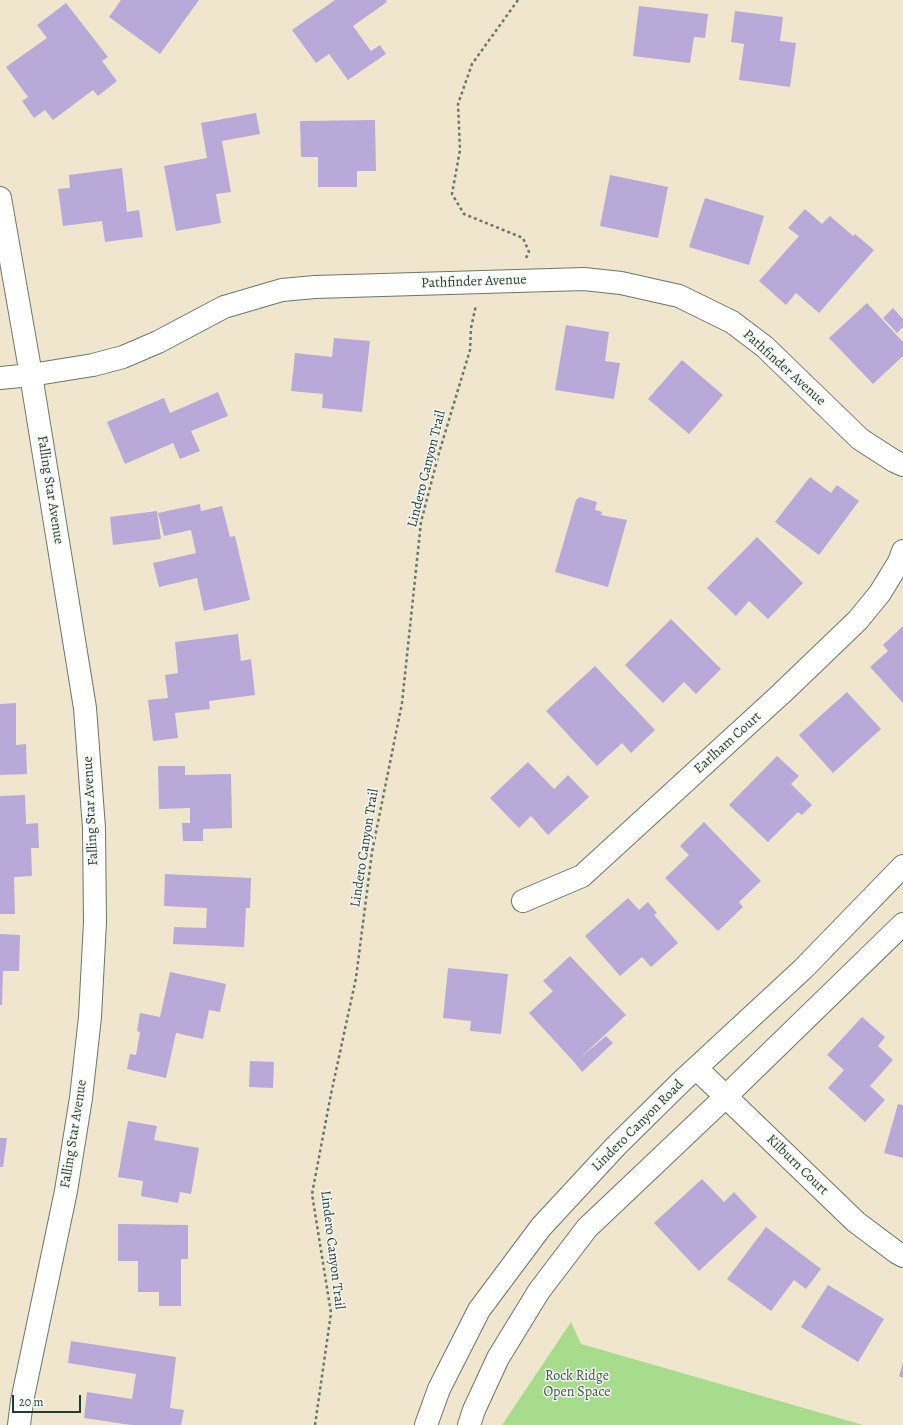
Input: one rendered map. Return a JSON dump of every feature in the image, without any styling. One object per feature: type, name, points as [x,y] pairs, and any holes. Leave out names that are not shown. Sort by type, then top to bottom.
[{"type":"street","name":"Falling Star Avenue","points":[[0,198],[31,375],[85,708],[94,828],[95,922],[90,1016],[81,1098],[66,1191],[22,1402],[19,1425]]},
{"type":"street","name":"Pathfinder Avenue","points":[[0,378],[31,375],[93,365],[123,357],[158,342],[224,307],[282,290],[315,287],[584,279],[621,283],[679,296],[732,322],[765,347],[860,439],[894,461],[903,465]]},
{"type":"street","name":"Earlham Court","points":[[523,901],[582,876],[782,693],[858,620],[880,593],[903,551]]},
{"type":"street","name":"Lindero Canyon Road","points":[[426,1425],[439,1388],[479,1310],[536,1233],[616,1146],[696,1068],[803,969],[903,866]]},
{"type":"street","points":[[469,1425],[474,1410],[502,1352],[539,1291],[587,1228],[725,1098],[903,924]]},
{"type":"street","name":"Kilburn Court","points":[[696,1068],[725,1098],[856,1222],[903,1256]]},
{"type":"path","points":[[518,0],[472,64],[458,104],[460,150],[452,194],[464,214],[523,238],[529,252],[523,263]]},
{"type":"path","name":"Lindero Canyon Trail","points":[[315,1425],[331,1313],[312,1194],[331,1094],[356,978],[372,852],[402,703],[421,522],[439,453],[470,350],[471,328],[476,304],[490,281]]},
{"type":"green space","name":"Rock Ridge Open Space","points":[[571,1322],[581,1344],[863,1425],[502,1425]]},
{"type":"building","points":[[121,0],[199,0],[160,54],[109,17]]},
{"type":"building","points":[[335,0],[386,0],[387,2],[353,26],[371,51],[380,45],[386,54],[348,80],[329,54],[316,63],[292,30]]},
{"type":"building","points":[[66,3],[108,57],[102,61],[117,81],[98,96],[93,90],[53,120],[45,110],[34,118],[22,101],[28,97],[6,67],[47,38],[37,25]]},
{"type":"building","points":[[639,6],[708,14],[705,38],[694,37],[690,63],[633,56]]},
{"type":"building","points":[[735,11],[783,17],[780,41],[796,43],[790,87],[739,80],[744,44],[731,42]]},
{"type":"building","points":[[256,113],[260,134],[222,141],[231,192],[216,194],[221,223],[176,231],[164,166],[207,158],[201,123]]},
{"type":"building","points":[[375,120],[376,171],[357,171],[357,187],[318,187],[318,157],[301,157],[300,121]]},
{"type":"building","points":[[122,168],[127,212],[139,210],[143,237],[105,242],[102,221],[63,226],[58,189],[70,188],[69,175]]},
{"type":"building","points":[[610,175],[668,187],[658,238],[600,226]]},
{"type":"building","points":[[705,198],[764,216],[749,265],[689,247]]},
{"type":"building","points":[[805,209],[822,224],[830,216],[853,236],[855,234],[874,250],[819,313],[796,293],[786,305],[759,281],[799,236],[788,228]]},
{"type":"building","points":[[867,303],[903,342],[903,356],[873,384],[829,338]]},
{"type":"building","points":[[893,308],[903,319],[903,327],[897,333],[883,318]]},
{"type":"building","points":[[566,325],[609,332],[605,361],[620,363],[614,399],[555,390]]},
{"type":"building","points":[[334,338],[370,341],[362,412],[322,408],[323,394],[291,391],[295,353],[332,357]]},
{"type":"building","points":[[682,360],[723,395],[689,434],[648,399]]},
{"type":"building","points":[[218,392],[228,416],[191,431],[200,451],[180,459],[173,443],[125,464],[107,422],[164,398],[170,413]]},
{"type":"building","points":[[810,477],[831,493],[837,485],[859,501],[819,555],[775,522]]},
{"type":"building","points":[[580,497],[597,502],[595,510],[602,512],[601,515],[627,520],[608,587],[555,572],[576,500]]},
{"type":"building","points":[[200,504],[201,511],[222,506],[230,537],[235,536],[250,600],[204,611],[197,578],[159,587],[153,563],[196,553],[191,530],[164,536],[158,513]]},
{"type":"building","points":[[157,511],[161,539],[113,545],[110,517]]},
{"type":"building","points":[[757,537],[803,583],[768,619],[749,601],[736,616],[707,588]]},
{"type":"building","points":[[671,619],[721,669],[696,694],[684,682],[663,703],[625,665]]},
{"type":"building","points":[[903,626],[903,703],[870,667],[888,651],[883,645]]},
{"type":"building","points":[[238,634],[241,661],[251,659],[255,695],[209,701],[210,709],[175,713],[178,738],[153,741],[148,700],[168,698],[165,675],[178,673],[175,642]]},
{"type":"building","points":[[595,666],[655,730],[631,753],[622,743],[597,766],[546,711]]},
{"type":"building","points":[[847,692],[881,729],[833,773],[799,735]]},
{"type":"building","points":[[16,703],[16,745],[26,744],[27,774],[0,775],[0,704]]},
{"type":"building","points":[[777,756],[799,776],[791,784],[812,805],[802,815],[798,812],[768,842],[729,805]]},
{"type":"building","points":[[528,762],[554,789],[568,775],[589,797],[548,835],[531,816],[519,828],[490,798]]},
{"type":"building","points":[[158,766],[185,766],[185,775],[231,774],[232,828],[203,829],[203,841],[183,841],[182,823],[190,823],[190,808],[159,809]]},
{"type":"building","points":[[25,795],[26,824],[38,823],[39,848],[31,848],[32,876],[14,877],[15,914],[0,914],[0,796]]},
{"type":"building","points":[[704,822],[761,881],[739,902],[743,907],[718,931],[665,878],[689,855],[680,846]]},
{"type":"building","points":[[165,874],[251,878],[250,908],[246,908],[244,947],[173,944],[174,927],[206,928],[207,908],[164,906]]},
{"type":"building","points":[[628,898],[639,910],[648,902],[657,913],[654,915],[678,943],[651,967],[642,957],[620,976],[585,936]]},
{"type":"building","points":[[0,934],[20,935],[19,971],[3,971],[2,1005],[0,1005]]},
{"type":"building","points":[[570,956],[626,1015],[579,1059],[606,1036],[613,1043],[582,1072],[529,1013],[553,991],[543,981]]},
{"type":"building","points":[[448,968],[508,974],[501,1034],[470,1031],[471,1021],[443,1018]]},
{"type":"building","points":[[170,972],[226,984],[220,1012],[209,1010],[203,1039],[176,1033],[166,1078],[127,1069],[130,1054],[136,1055],[140,1032],[137,1031],[140,1013],[160,1017]]},
{"type":"building","points":[[862,1017],[885,1037],[878,1046],[893,1060],[870,1086],[885,1100],[865,1122],[828,1088],[844,1070],[827,1055]]},
{"type":"building","points":[[250,1061],[274,1062],[273,1088],[249,1087]]},
{"type":"building","points":[[898,1104],[903,1105],[903,1158],[884,1153]]},
{"type":"building","points":[[128,1121],[157,1126],[154,1140],[199,1148],[191,1194],[180,1192],[178,1203],[141,1196],[143,1181],[118,1177]]},
{"type":"building","points":[[0,1138],[7,1138],[3,1167],[0,1167]]},
{"type":"building","points":[[702,1179],[724,1202],[734,1192],[757,1217],[699,1271],[654,1223]]},
{"type":"building","points":[[118,1224],[188,1225],[188,1259],[181,1259],[181,1306],[159,1306],[159,1292],[138,1292],[138,1261],[118,1261]]},
{"type":"building","points":[[766,1227],[821,1269],[806,1289],[794,1280],[771,1311],[727,1279]]},
{"type":"building","points":[[828,1285],[884,1319],[858,1362],[801,1327]]},
{"type":"building","points":[[71,1341],[176,1357],[170,1408],[184,1410],[181,1425],[131,1425],[84,1418],[87,1392],[132,1399],[136,1374],[68,1363]]},
{"type":"building","points":[[903,1363],[903,1378],[899,1376]]}]
